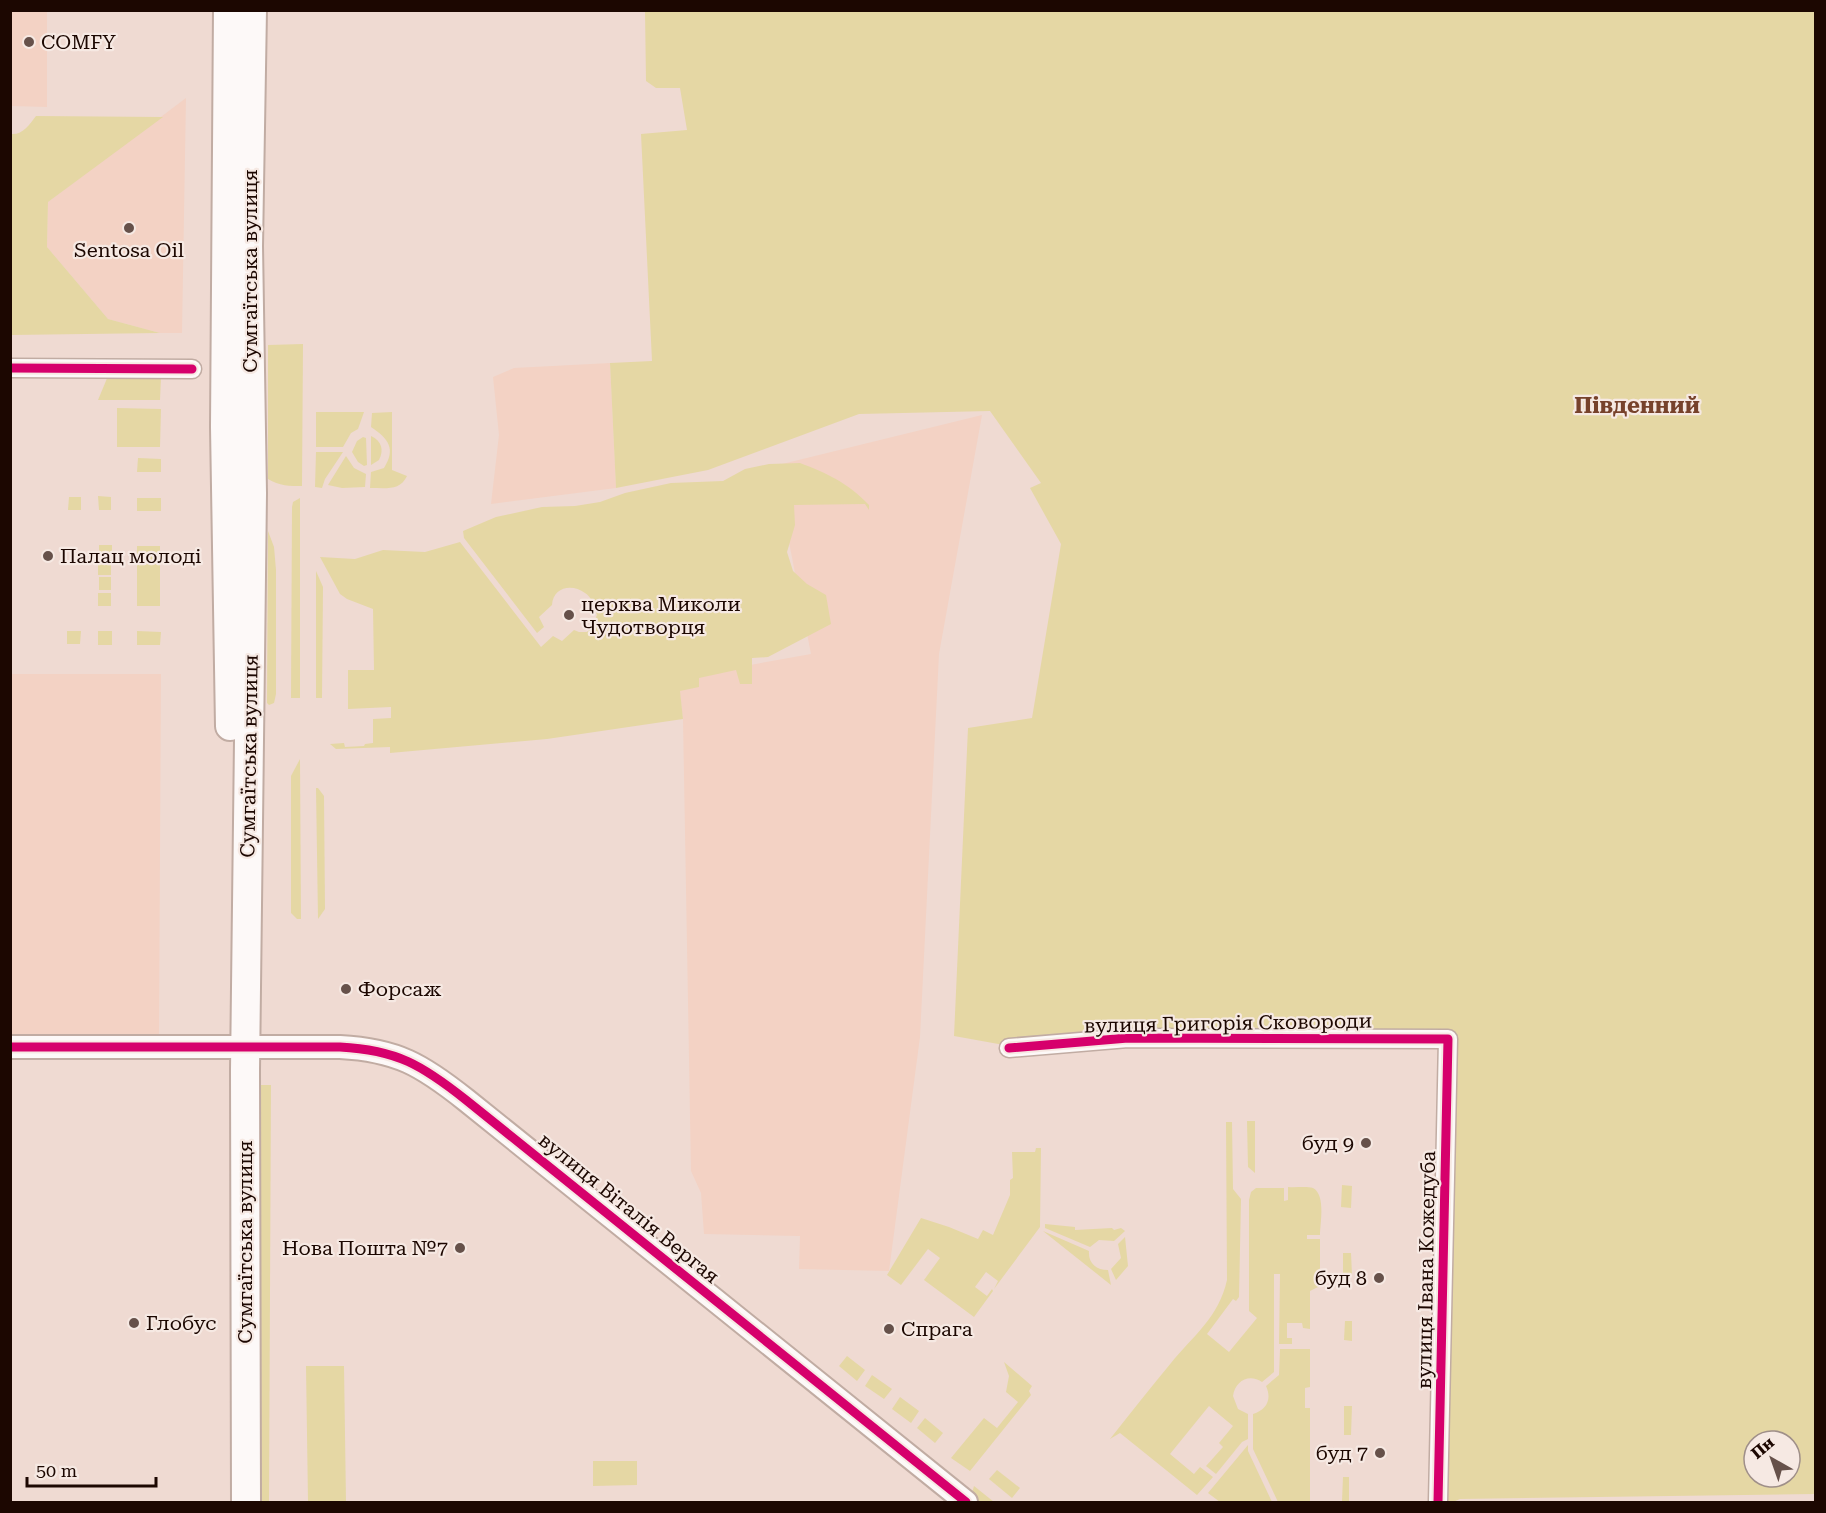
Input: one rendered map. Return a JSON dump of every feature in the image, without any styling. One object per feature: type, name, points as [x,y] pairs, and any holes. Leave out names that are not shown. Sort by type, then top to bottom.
[{"type":"main road","name":"Сумгаїтська вулиця","points":[[228,10],[225,427],[246,1503]]},
{"type":"main road","name":"Сумгаїтська вулиця","points":[[227,1503],[226,1094],[237,1046],[252,493],[248,246],[252,10]]},
{"type":"street","points":[[10,368],[192,369]]},
{"type":"street","name":"вулиця Григорія Сковороди","points":[[1009,1048],[1128,1038],[1449,1039]]},
{"type":"street","name":"вулиця Івана Кожедуба","points":[[1438,1503],[1449,1039]]},
{"type":"street","name":"вулиця Віталія Вергая","points":[[10,1047],[340,1047],[372,1050],[399,1057],[429,1072],[966,1503]]},
{"type":"shaded area","name":"COMFY","points":[[11,10],[47,11],[47,107],[11,106]]},
{"type":"shaded area","points":[[645,11],[1815,11],[1815,1494],[1460,1499],[1453,1502],[1438,1502],[1448,1039],[1004,1045],[954,1036],[968,728],[1032,718],[1061,544],[1030,488],[1041,483],[990,411],[859,414],[708,470],[616,488],[610,363],[652,361],[641,134],[687,130],[680,88],[656,88],[646,81]]},
{"type":"shaded area","points":[[186,98],[182,333],[160,333],[108,319],[47,247],[48,202]]},
{"type":"shaded area","points":[[36,116],[163,117],[48,202],[47,247],[108,319],[160,333],[11,335],[11,134],[22,131]]},
{"type":"shaded area","points":[[303,344],[302,486],[289,486],[268,479],[268,345]]},
{"type":"shaded area","points":[[610,363],[616,488],[491,504],[499,435],[493,377],[514,368]]},
{"type":"shaded area","points":[[108,376],[161,377],[160,400],[98,400]]},
{"type":"shaded area","points":[[117,408],[161,409],[160,447],[117,447]]},
{"type":"shaded area","points":[[316,412],[364,412],[358,429],[351,433],[343,447],[316,447]]},
{"type":"shaded area","points":[[392,412],[392,470],[407,476],[401,484],[396,486],[370,488],[371,472],[384,468],[390,455],[386,440],[371,427],[372,413]]},
{"type":"shaded area","points":[[982,415],[939,654],[920,1037],[889,1271],[799,1269],[800,1236],[704,1234],[701,1193],[691,1171],[683,719],[678,678],[811,654],[774,466]]},
{"type":"shaded area","points":[[371,436],[378,440],[382,449],[379,460],[371,465]]},
{"type":"shaded area","points":[[363,437],[366,438],[367,465],[364,466],[358,462],[352,452],[357,441]]},
{"type":"shaded area","points":[[316,452],[343,452],[325,479],[322,488],[315,487]]},
{"type":"shaded area","points":[[346,456],[354,468],[366,474],[365,487],[342,488],[328,485]]},
{"type":"shaded area","points":[[138,458],[161,459],[161,472],[137,472]]},
{"type":"shaded area","points":[[800,463],[845,485],[869,505],[869,510],[865,504],[794,505],[795,525],[787,552],[793,571],[807,584],[826,595],[831,624],[768,657],[752,658],[752,684],[740,684],[736,670],[699,678],[699,687],[680,691],[683,719],[547,739],[390,753],[390,747],[336,749],[330,744],[344,743],[345,747],[373,743],[373,719],[391,718],[391,707],[348,709],[348,670],[374,670],[373,609],[340,594],[320,557],[355,559],[383,550],[425,552],[460,542],[541,647],[553,636],[562,641],[574,630],[587,632],[597,615],[589,597],[574,588],[564,588],[559,591],[552,605],[539,617],[544,627],[537,633],[464,538],[463,531],[496,517],[542,507],[575,506],[600,502],[625,493],[671,483],[723,481],[745,469],[769,464]]},
{"type":"shaded area","points":[[98,496],[111,497],[111,510],[99,510]]},
{"type":"shaded area","points":[[69,497],[81,497],[81,510],[68,510]]},
{"type":"shaded area","points":[[137,498],[161,498],[161,511],[137,511]]},
{"type":"shaded area","points":[[300,498],[300,698],[291,698],[292,507],[293,502]]},
{"type":"shaded area","points":[[268,531],[274,547],[276,570],[276,694],[274,703],[269,705],[267,703]]},
{"type":"shaded area","points":[[99,545],[112,545],[112,559],[99,559]]},
{"type":"shaded area","points":[[137,546],[160,546],[160,606],[137,606]]},
{"type":"shaded area","points":[[98,561],[111,562],[111,575],[98,575]]},
{"type":"shaded area","points":[[316,571],[323,587],[322,698],[316,698]]},
{"type":"shaded area","points":[[99,577],[111,577],[111,590],[99,590]]},
{"type":"shaded area","points":[[98,593],[111,593],[111,606],[98,606]]},
{"type":"shaded area","points":[[67,631],[81,631],[80,644],[67,644]]},
{"type":"shaded area","points":[[98,631],[112,631],[112,645],[98,645]]},
{"type":"shaded area","points":[[137,631],[161,632],[160,645],[137,645]]},
{"type":"shaded area","points":[[11,674],[161,674],[159,1034],[11,1035]]},
{"type":"shaded area","points":[[300,759],[301,919],[297,919],[291,913],[291,776]]},
{"type":"shaded area","points":[[316,788],[324,796],[325,909],[318,919]]},
{"type":"shaded area","points":[[255,1085],[271,1085],[269,1502],[253,1502]]},
{"type":"shaded area","points":[[1247,1121],[1255,1121],[1255,1173],[1248,1167]]},
{"type":"shaded area","points":[[1226,1122],[1232,1122],[1233,1189],[1241,1199],[1239,1297],[1236,1301],[1233,1299],[1207,1334],[1229,1352],[1257,1318],[1249,1311],[1249,1200],[1251,1192],[1256,1188],[1284,1188],[1284,1201],[1288,1200],[1288,1187],[1310,1187],[1317,1192],[1321,1203],[1320,1235],[1307,1235],[1307,1239],[1320,1239],[1320,1286],[1310,1291],[1310,1329],[1303,1328],[1302,1323],[1287,1323],[1287,1338],[1292,1338],[1292,1344],[1279,1344],[1280,1274],[1274,1274],[1274,1372],[1262,1382],[1252,1378],[1243,1380],[1237,1386],[1233,1396],[1238,1409],[1248,1414],[1248,1439],[1242,1442],[1216,1474],[1206,1466],[1223,1447],[1219,1443],[1233,1426],[1209,1406],[1170,1454],[1194,1474],[1200,1467],[1213,1477],[1197,1495],[1120,1433],[1110,1439],[1212,1315],[1223,1293],[1227,1280]]},
{"type":"shaded area","points":[[1036,1148],[1041,1148],[1040,1227],[994,1289],[998,1281],[986,1272],[975,1287],[987,1296],[992,1289],[993,1291],[974,1317],[924,1280],[940,1258],[928,1249],[901,1285],[887,1275],[921,1218],[978,1239],[983,1230],[993,1235],[1010,1195],[1010,1180],[1013,1178],[1012,1152],[1035,1152]]},
{"type":"shaded area","points":[[1342,1185],[1352,1186],[1351,1208],[1341,1207]]},
{"type":"shaded area","points":[[1045,1224],[1075,1227],[1075,1230],[1121,1228],[1125,1231],[1114,1241],[1099,1240],[1090,1247],[1045,1228]]},
{"type":"shaded area","points":[[1043,1231],[1089,1251],[1094,1265],[1108,1270],[1111,1285]]},
{"type":"shaded area","points":[[1125,1237],[1128,1266],[1116,1280],[1111,1269],[1121,1258],[1118,1244]]},
{"type":"shaded area","points":[[1343,1253],[1351,1253],[1352,1275],[1343,1275]]},
{"type":"shaded area","points":[[1345,1321],[1352,1321],[1352,1341],[1344,1340]]},
{"type":"shaded area","points":[[1280,1349],[1310,1349],[1310,1387],[1305,1388],[1305,1408],[1310,1408],[1310,1502],[1278,1502],[1253,1449],[1253,1414],[1265,1407],[1268,1400],[1266,1386],[1279,1375]]},
{"type":"shaded area","points":[[847,1356],[865,1370],[857,1381],[839,1366]]},
{"type":"shaded area","points":[[1004,1362],[1032,1386],[1029,1391],[1031,1395],[970,1471],[951,1458],[984,1418],[997,1428],[1018,1402],[1006,1392],[1009,1376]]},
{"type":"shaded area","points":[[306,1366],[344,1366],[346,1502],[308,1502]]},
{"type":"shaded area","points":[[872,1375],[892,1389],[884,1399],[865,1386]]},
{"type":"shaded area","points":[[900,1397],[919,1411],[911,1423],[892,1409]]},
{"type":"shaded area","points":[[1344,1406],[1352,1406],[1351,1435],[1344,1435]]},
{"type":"shaded area","points":[[925,1418],[943,1433],[935,1443],[917,1428]]},
{"type":"shaded area","points":[[1248,1445],[1248,1451],[1272,1502],[1220,1502],[1208,1493]]},
{"type":"shaded area","points":[[593,1461],[637,1461],[637,1485],[593,1486]]},
{"type":"shaded area","points":[[997,1470],[1020,1488],[1012,1498],[989,1479]]},
{"type":"shaded area","points":[[1343,1477],[1349,1477],[1349,1501],[1342,1501]]},
{"type":"shaded area","points":[[974,1486],[994,1502],[974,1502],[972,1493]]},
{"type":"cycle path","points":[[10,368],[192,369]]},
{"type":"cycle path","points":[[1009,1048],[1128,1038],[1448,1039],[1438,1502]]},
{"type":"cycle path","points":[[10,1047],[340,1047],[378,1052],[408,1062],[436,1077],[466,1100],[966,1502]]},
{"type":"place","name":"COMFY","points":[[29,42]]},
{"type":"place","name":"Sentosa Oil","points":[[129,228]]},
{"type":"place","name":"Палац молоді","points":[[48,556]]},
{"type":"place","name":"церква Миколи Чудотворця","points":[[569,615]]},
{"type":"place","name":"Форсаж","points":[[346,989]]},
{"type":"place","name":"буд 9","points":[[1366,1143]]},
{"type":"place","name":"Нова Пошта №7","points":[[460,1248]]},
{"type":"place","name":"буд 8","points":[[1379,1278]]},
{"type":"place","name":"Глобус","points":[[134,1323]]},
{"type":"place","name":"Спрага","points":[[889,1329]]},
{"type":"place","name":"буд 7","points":[[1380,1453]]},
{"type":"district","name":"Південний","points":[[1637,405]]}]
